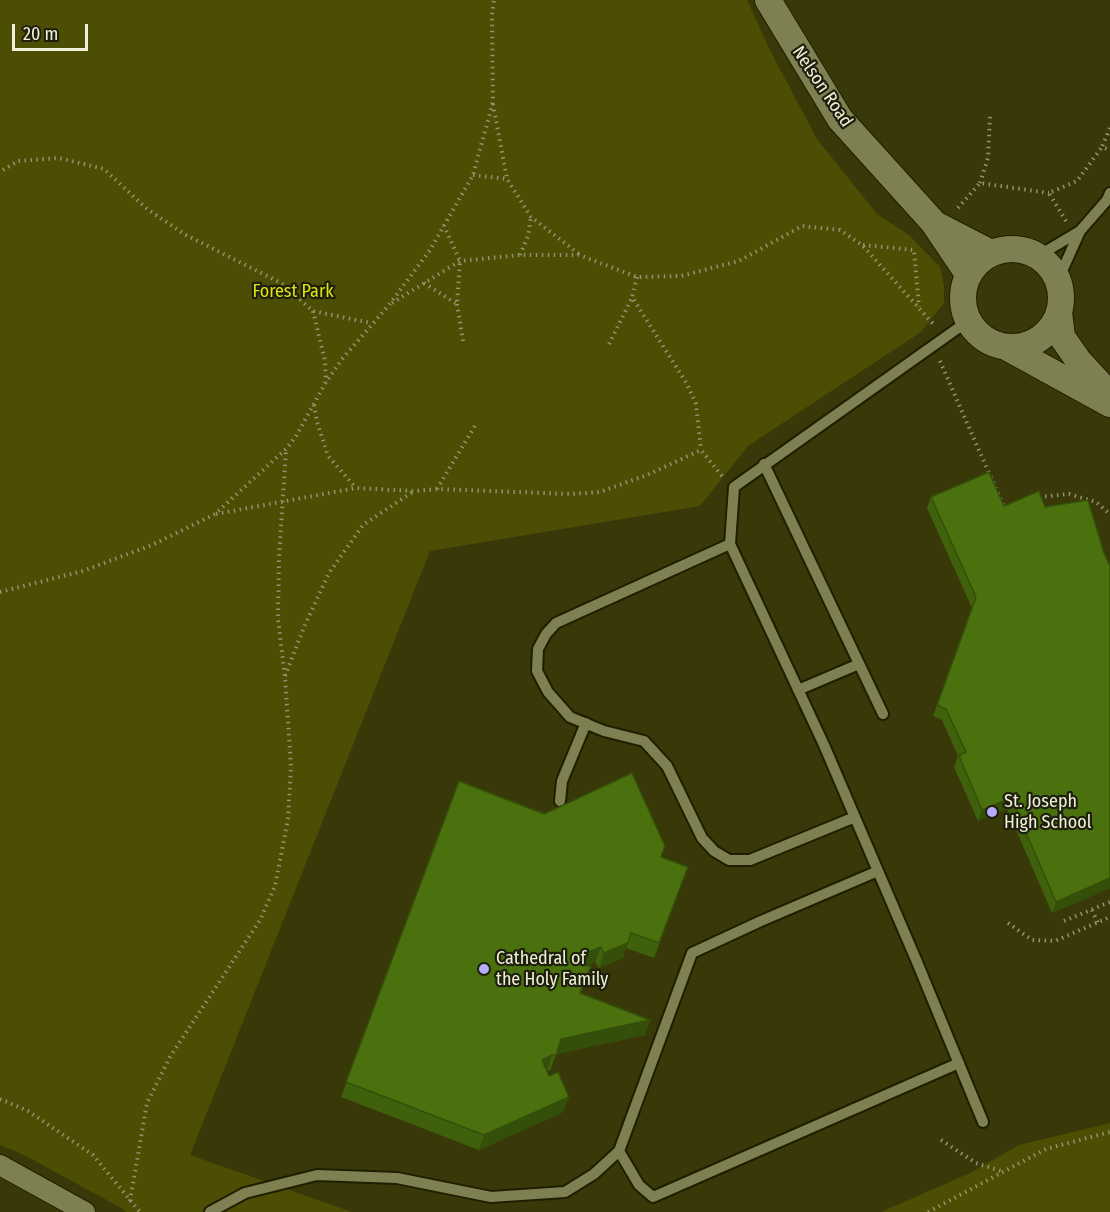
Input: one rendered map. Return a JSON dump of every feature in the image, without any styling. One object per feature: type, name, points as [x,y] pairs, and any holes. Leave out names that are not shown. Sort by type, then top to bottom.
[{"type":"street","name":"Nelson Road","points":[[768,0],[840,119],[933,222],[968,274]]},
{"type":"street","name":"Nelson Road","points":[[933,222],[991,253]]},
{"type":"street","points":[[1110,395],[1078,360],[1062,337],[1059,312],[1061,296],[1058,280],[1050,266],[1038,256],[1023,250],[1007,249],[991,253],[978,262],[968,274],[963,289],[962,305],[968,321],[978,335],[992,344],[1008,348],[1110,404]]},
{"type":"street","points":[[1008,348],[1024,346],[1040,339],[1052,327],[1059,312]]},
{"type":"street","points":[[0,1165],[85,1212]]},
{"type":"lane","points":[[1058,280],[1080,231],[1107,200],[1110,193]]},
{"type":"lane","points":[[1038,256],[1080,231]]},
{"type":"lane","points":[[968,321],[734,487],[730,544],[855,817],[983,1122]]},
{"type":"lane","points":[[764,464],[883,714]]},
{"type":"lane","points":[[730,544],[556,623],[546,634],[538,650],[537,671],[548,692],[570,717],[604,731],[644,741],[667,766],[702,838],[714,851],[729,860],[750,860],[855,817]]},
{"type":"lane","points":[[798,690],[859,664]]},
{"type":"lane","points":[[560,801],[562,782],[575,745],[586,723]]},
{"type":"lane","points":[[210,1212],[245,1193],[317,1174],[397,1178],[491,1197],[565,1192],[594,1174],[619,1151],[692,953],[878,871]]},
{"type":"lane","points":[[619,1151],[639,1185],[653,1197],[959,1063]]},
{"type":"path","points":[[494,0],[492,15],[493,102],[507,179],[531,217],[579,255],[637,277],[681,276],[739,261],[801,226],[840,230],[862,245],[945,338]]},
{"type":"path","points":[[215,514],[286,449],[343,358],[389,305],[430,250],[473,175],[493,102]]},
{"type":"path","points":[[971,193],[980,183],[988,158],[990,116]]},
{"type":"path","points":[[980,183],[1049,193],[1077,181],[1102,147],[1110,128]]},
{"type":"path","points":[[1102,147],[1110,150]]},
{"type":"path","points":[[3,170],[18,161],[59,158],[104,169],[147,209],[186,235],[281,283],[313,311],[371,323]]},
{"type":"path","points":[[473,175],[507,179]]},
{"type":"path","points":[[1049,193],[1068,225]]},
{"type":"path","points":[[519,255],[528,236],[531,217]]},
{"type":"path","points":[[444,225],[460,261],[457,304],[463,341]]},
{"type":"path","points":[[862,245],[914,250],[919,307]]},
{"type":"path","points":[[389,305],[460,261],[519,255],[579,255]]},
{"type":"path","points":[[609,344],[632,297],[637,277]]},
{"type":"path","points":[[424,283],[457,304]]},
{"type":"path","points":[[632,297],[687,384],[696,404],[701,450],[718,473],[734,487]]},
{"type":"path","points":[[313,311],[325,362],[326,382]]},
{"type":"path","points":[[933,346],[1005,509]]},
{"type":"path","points":[[314,404],[328,456],[356,488]]},
{"type":"path","points":[[437,489],[476,423]]},
{"type":"path","points":[[130,1201],[147,1103],[170,1057],[260,920],[275,886],[288,819],[291,766],[285,677],[278,619],[286,449]]},
{"type":"path","points":[[0,592],[83,572],[152,545],[215,514],[356,488],[571,494],[600,492],[647,475],[701,450]]},
{"type":"path","points":[[285,677],[304,627],[329,573],[363,525],[414,491]]},
{"type":"path","points":[[1033,499],[1069,494],[1096,502],[1110,514]]},
{"type":"path","points":[[1064,921],[1110,902]]},
{"type":"path","points":[[1092,910],[1098,923]]},
{"type":"path","points":[[1008,923],[1032,940],[1055,941],[1110,917]]},
{"type":"path","points":[[0,1099],[28,1111],[93,1155],[140,1212]]},
{"type":"path","points":[[927,1212],[1046,1149],[1110,1132]]},
{"type":"path","points":[[941,1140],[976,1163],[1002,1171]]},
{"type":"green space","name":"Forest Park","points":[[0,0],[747,0],[771,52],[817,139],[877,214],[909,235],[940,267],[944,286],[944,303],[921,332],[748,446],[700,506],[430,551],[190,1155],[352,1212],[126,1212],[26,1156],[0,1145]]},
{"type":"green space","points":[[1110,1123],[1110,1212],[881,1212],[970,1173],[1019,1145]]},
{"type":"building","points":[[989,472],[1004,506],[1039,491],[1045,507],[1088,500],[1110,566],[1110,878],[1056,902],[1011,798],[982,810],[959,756],[966,752],[946,709],[937,705],[976,597],[931,497]]},
{"type":"building","name":"Cathedral of the Holy Family","points":[[632,773],[665,846],[661,857],[688,867],[659,943],[631,933],[628,943],[604,953],[601,947],[582,955],[587,966],[591,966],[580,993],[650,1020],[561,1039],[556,1056],[552,1055],[542,1060],[549,1076],[558,1072],[569,1097],[484,1135],[346,1082],[459,781],[544,814]]},
{"type":"place","name":"St. Joseph High School","points":[[992,812]]},
{"type":"place","name":"Cathedral of the Holy Family","points":[[484,969]]}]
